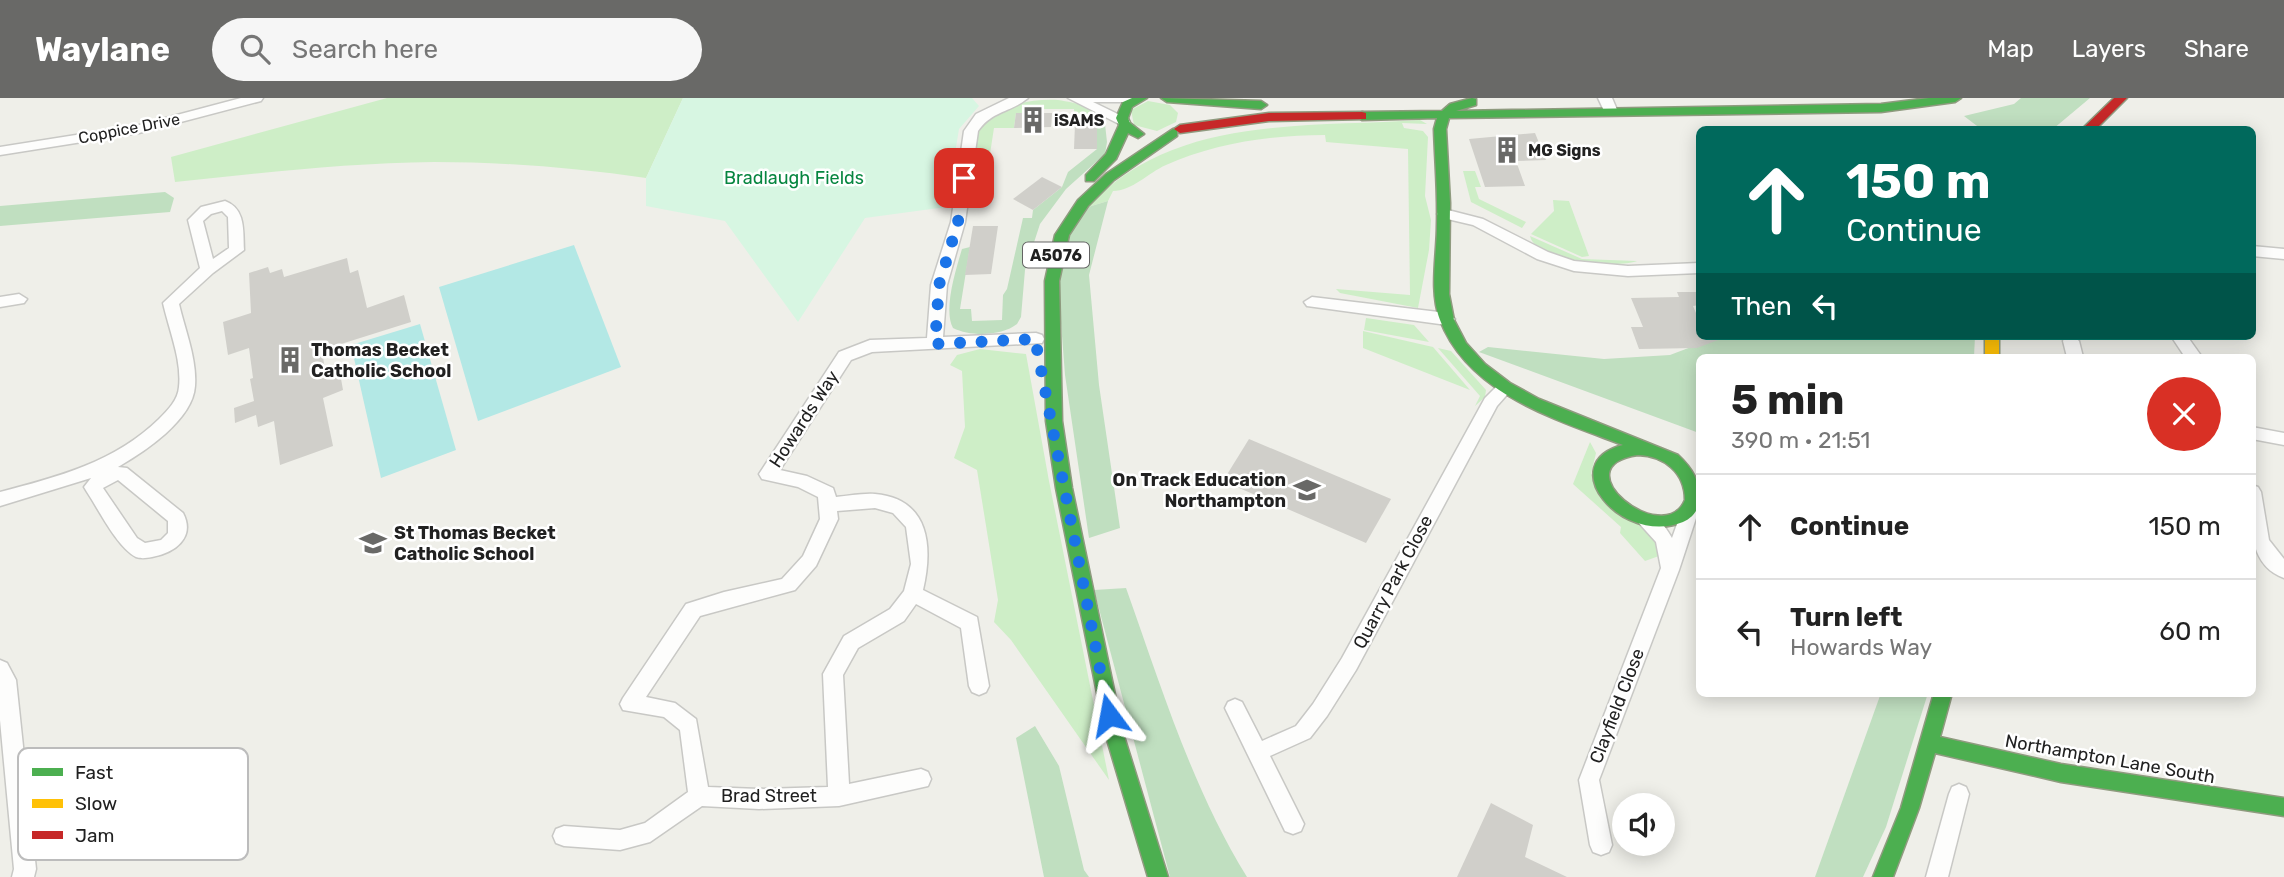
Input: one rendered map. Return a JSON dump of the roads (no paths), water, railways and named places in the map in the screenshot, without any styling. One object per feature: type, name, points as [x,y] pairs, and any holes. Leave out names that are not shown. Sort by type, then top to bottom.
[{"type":"main road","points":[[1042,244],[1063,207],[1112,156],[1124,123],[1122,112],[1127,105],[1140,98]]},
{"type":"main road","points":[[1167,98],[1176,102],[1186,112],[1187,118],[1177,131]]},
{"type":"main road","points":[[1167,98],[1291,107],[1428,102],[1476,109],[1655,98]]},
{"type":"main road","points":[[1124,123],[1147,136],[1298,116],[1447,118],[1476,109],[1587,98]]},
{"type":"main road","points":[[1604,101],[1752,111],[1881,108],[1955,98]]},
{"type":"main road","points":[[2091,126],[2121,98]]},
{"type":"main road","points":[[1428,102],[1439,104],[1447,118],[1441,163],[1444,214],[1443,295],[1447,319],[1457,343],[1466,355],[1505,388],[1537,404],[1696,466]]},
{"type":"main road","points":[[1124,167],[1183,140],[1298,116]]},
{"type":"main road","name":"A5076","points":[[1158,877],[1127,786],[1114,736],[1072,532],[1055,428],[1052,316],[1055,257],[1061,236],[1073,215],[1101,184],[1177,131]]},
{"type":"main road","points":[[1035,332],[1038,360],[1055,428]]},
{"type":"main road","points":[[1588,423],[1606,459]]},
{"type":"main road","points":[[1626,450],[1658,452],[1687,473],[1693,485],[1695,499],[1686,514],[1668,521],[1646,521],[1618,509],[1608,499],[1599,478],[1606,459],[1626,450]]},
{"type":"main road","points":[[1883,877],[1910,808],[1942,697]]},
{"type":"main road","name":"Northampton Lane South","points":[[1930,743],[1972,755],[2065,772],[2284,807]]},
{"type":"street","name":"Coppice Drive","points":[[0,151],[139,129],[256,98]]},
{"type":"street","points":[[935,344],[939,285],[958,222],[971,131],[981,117],[993,109],[1021,98]]},
{"type":"street","points":[[1075,98],[1124,123]]},
{"type":"street","points":[[1091,98],[1140,98]]},
{"type":"street","points":[[1444,214],[1489,225],[1544,256],[1572,266],[1609,269],[1696,268]]},
{"type":"street","points":[[2256,251],[2284,254]]},
{"type":"street","points":[[0,499],[106,468],[144,444],[183,402],[187,385],[171,303],[208,270]]},
{"type":"street","points":[[0,302],[19,299]]},
{"type":"street","points":[[1312,302],[1447,319]]},
{"type":"street","name":"Howards Way","points":[[828,505],[827,493],[801,481],[768,474],[845,356],[870,346],[935,344],[1035,332]]},
{"type":"street","name":"Quarry Park Close","points":[[1257,752],[1303,732],[1320,710],[1349,664],[1469,439],[1491,402],[1505,388]]},
{"type":"street","points":[[2256,434],[2284,439]]},
{"type":"street","points":[[106,468],[121,473],[177,518],[177,536],[166,547],[142,551],[131,543],[93,487],[106,468]]},
{"type":"street","name":"Clayfield Close","points":[[1601,845],[1589,780],[1695,499]]},
{"type":"street","points":[[564,836],[620,840],[650,832],[699,796],[689,725],[668,709],[630,704],[693,610],[788,585],[810,561],[829,519],[828,505],[874,501],[899,508],[915,524],[920,564],[913,594],[970,623],[979,685]]},
{"type":"street","points":[[1646,521],[1656,528],[1668,547],[1670,570]]},
{"type":"street","points":[[2256,525],[2258,541],[2284,570]]},
{"type":"street","name":"Brad Street","points":[[839,796],[833,674],[851,642],[897,615],[913,594]]},
{"type":"street","points":[[0,669],[6,680],[18,799]]},
{"type":"street","points":[[1235,708],[1293,824]]},
{"type":"street","name":"Brad Street","points":[[699,796],[759,799],[839,796],[921,779]]},
{"type":"street","points":[[1937,877],[1959,794]]},
{"type":"place","name":"iSAMS","points":[[1033,120]]},
{"type":"place","name":"MG Signs","points":[[1507,150]]},
{"type":"place","name":"Thomas Becket Catholic School","points":[[290,360]]},
{"type":"place","name":"On Track Education Northampton","points":[[1307,490]]},
{"type":"place","name":"St Thomas Becket Catholic School","points":[[373,543]]},
{"type":"park label","name":"Bradlaugh Fields","points":[[794,178]]}]
